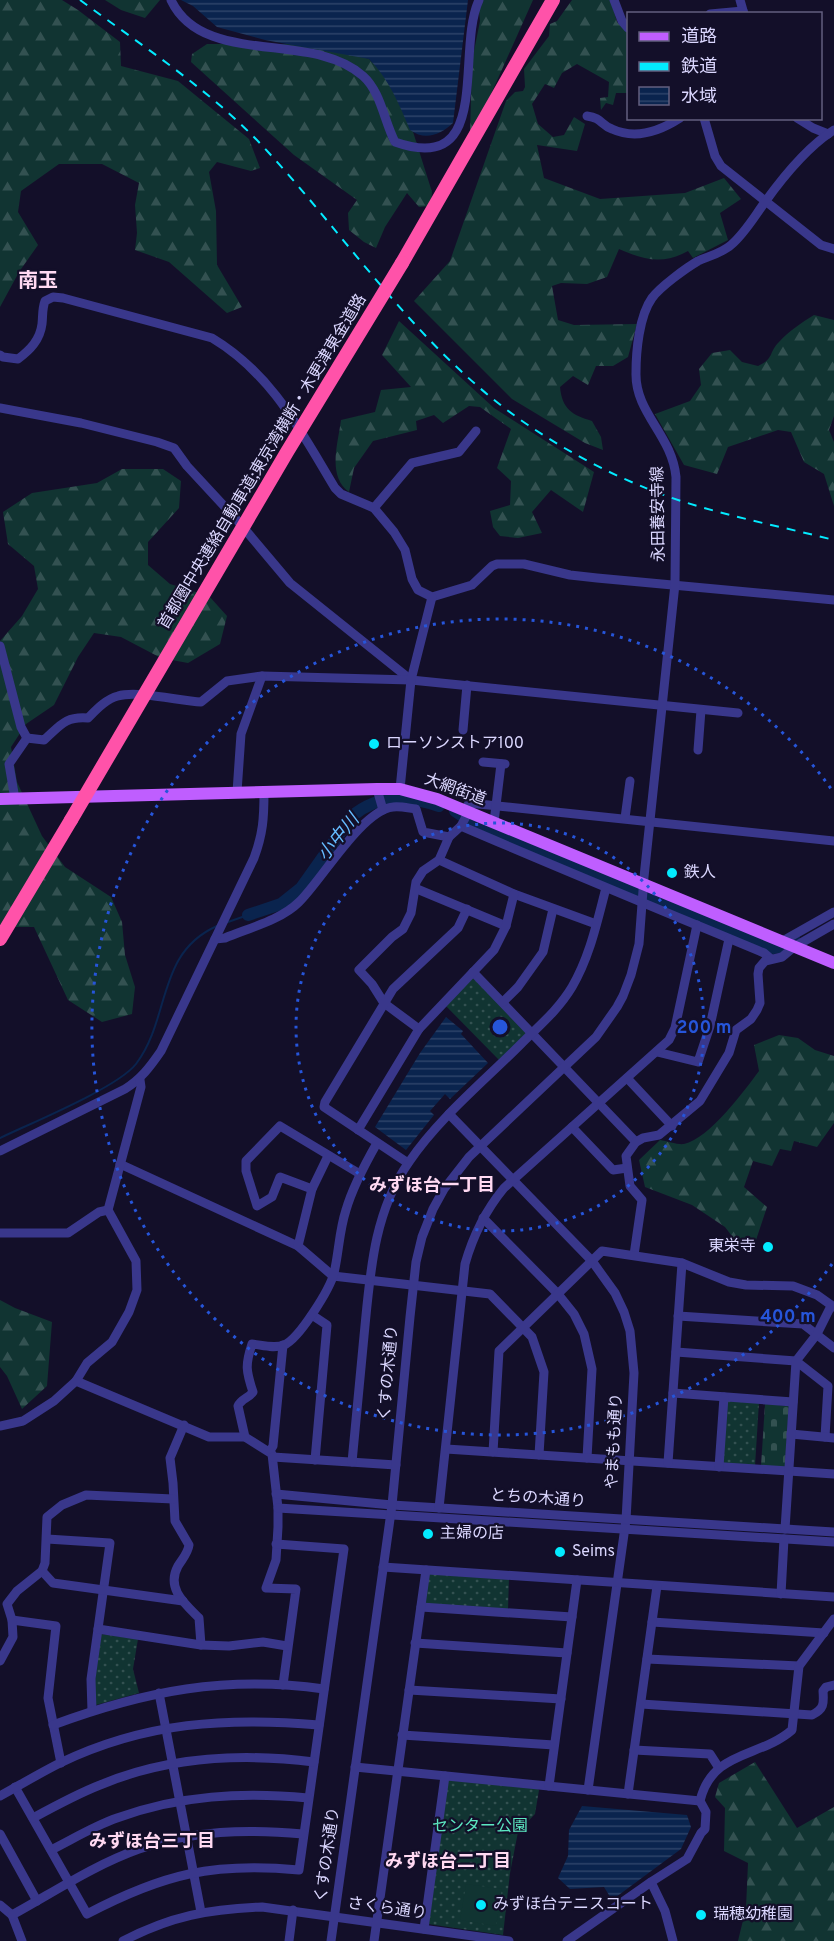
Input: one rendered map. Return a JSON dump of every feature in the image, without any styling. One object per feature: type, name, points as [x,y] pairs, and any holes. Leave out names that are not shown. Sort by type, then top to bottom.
[{"type":"highway","name":"首都圏中央連絡自動車道;東京湾横断・木更津東金道路","points":[[0,939],[275,471],[402,263],[553,0]]},
{"type":"main road","name":"大網街道","points":[[0,799],[400,789],[430,796],[834,963]]},
{"type":"street","points":[[171,0],[183,19],[220,39],[317,55],[338,62],[359,73],[374,90],[395,142],[409,147],[438,148],[445,144],[458,128],[464,113],[468,51],[479,0]]},
{"type":"street","points":[[614,0],[622,21],[627,27]]},
{"type":"street","points":[[740,0],[744,12]]},
{"type":"street","points":[[587,116],[597,118],[610,129],[627,133],[647,133],[669,126],[678,120]]},
{"type":"street","points":[[705,120],[716,156],[722,166],[821,245],[834,249]]},
{"type":"street","points":[[800,120],[813,128],[831,132]]},
{"type":"street","name":"永田養安寺線","points":[[644,884],[675,584],[676,477],[675,462],[669,448],[642,403],[637,388],[638,340],[647,307],[657,292],[696,262],[729,248],[744,232],[789,172],[831,132]]},
{"type":"street","points":[[0,355],[18,359],[31,349],[42,324],[41,310],[45,301],[52,297],[212,338],[229,348],[277,395],[294,418],[335,488],[341,494],[374,508],[394,532],[405,550],[412,579],[418,590],[432,597],[472,585],[497,564],[524,564],[570,575],[834,600]]},
{"type":"street","points":[[0,408],[81,423],[174,448],[187,466],[237,520],[290,583],[411,680]]},
{"type":"street","points":[[374,508],[412,463],[459,452],[476,432]]},
{"type":"street","points":[[400,789],[411,680],[432,597]]},
{"type":"street","points":[[0,646],[21,727],[27,738]]},
{"type":"street","points":[[237,792],[241,734],[262,676]]},
{"type":"street","points":[[27,738],[44,740],[62,723],[73,717],[88,718],[104,703],[118,696],[138,695],[201,702],[226,681],[262,676],[411,680],[738,713]]},
{"type":"street","points":[[464,730],[467,685]]},
{"type":"street","points":[[698,750],[701,710]]},
{"type":"street","points":[[15,800],[9,764],[27,738]]},
{"type":"street","points":[[483,762],[503,764],[494,822]]},
{"type":"street","points":[[625,818],[630,781]]},
{"type":"street","points":[[378,789],[384,810]]},
{"type":"street","points":[[0,1151],[140,1080],[160,1051],[254,858],[262,837],[264,792]]},
{"type":"street","points":[[419,1029],[384,1003],[372,984],[359,970],[392,937],[403,930],[411,913],[417,889],[416,882],[423,871],[439,860],[449,837],[461,826],[469,803],[834,841]]},
{"type":"street","points":[[215,939],[225,938],[288,911],[300,902],[344,845],[363,825],[384,810],[394,806],[416,808],[423,832],[449,837]]},
{"type":"street","points":[[461,826],[764,953],[771,959]]},
{"type":"street","points":[[439,860],[514,894],[596,924]]},
{"type":"street","name":"くすの木通り","points":[[331,1941],[391,1509],[414,1285],[422,1237],[444,1189],[480,1147],[596,1036],[618,1007],[635,962],[644,884]]},
{"type":"street","points":[[352,1462],[373,1253],[382,1217],[393,1190],[408,1163],[449,1114],[532,1034],[571,988],[588,951],[606,888]]},
{"type":"street","points":[[417,889],[506,926]]},
{"type":"street","points":[[358,1130],[419,1029],[494,950],[506,926],[514,894]]},
{"type":"street","points":[[408,1163],[324,1107],[324,1102],[393,989],[458,928],[467,909]]},
{"type":"street","points":[[503,1002],[518,987],[543,952],[553,909]]},
{"type":"street","points":[[781,942],[834,912]]},
{"type":"street","points":[[634,1255],[642,1200],[630,1186],[626,1156],[636,1142],[659,1135],[700,1101],[725,1061],[736,1030],[757,1010],[760,1003],[759,968],[765,961],[782,957],[794,947],[834,924]]},
{"type":"street","points":[[439,1508],[461,1291],[472,1239],[493,1201],[513,1180],[669,1040],[675,1028],[697,925]]},
{"type":"street","points":[[657,1052],[698,1062],[710,1026],[729,939]]},
{"type":"street","points":[[473,972],[636,1142]]},
{"type":"street","points":[[627,1078],[672,1126]]},
{"type":"street","points":[[0,1426],[23,1421],[54,1401],[76,1381],[87,1363],[112,1342],[129,1312],[136,1290],[136,1261],[108,1210],[141,1087],[140,1080]]},
{"type":"street","name":"やまもも通り","points":[[449,1114],[592,1262],[615,1293],[630,1331],[634,1373],[625,1524],[588,1790]]},
{"type":"street","points":[[312,1189],[280,1177],[272,1197],[257,1206],[246,1171],[246,1161],[280,1126],[360,1174]]},
{"type":"street","points":[[573,1127],[613,1170],[627,1168]]},
{"type":"street","points":[[245,1437],[238,1406],[253,1392],[246,1362],[252,1344],[275,1347],[283,1345],[293,1340],[312,1315],[333,1276],[339,1235],[346,1209],[360,1174],[377,1143]]},
{"type":"street","points":[[298,1246],[312,1189],[328,1156]]},
{"type":"street","points":[[120,1164],[298,1246],[333,1276],[490,1294],[532,1337],[544,1372],[539,1455]]},
{"type":"street","points":[[0,1233],[68,1233],[99,1212],[108,1210]]},
{"type":"street","points":[[483,1218],[558,1294],[574,1314],[584,1334],[592,1369],[587,1458]]},
{"type":"street","points":[[493,1452],[499,1351],[602,1251],[682,1263],[729,1282],[799,1288],[817,1295],[833,1306],[817,1334],[796,1361],[781,1594]]},
{"type":"street","points":[[668,1463],[682,1263]]},
{"type":"street","points":[[312,1315],[327,1325],[315,1460]]},
{"type":"street","points":[[678,1316],[803,1324],[834,1348]]},
{"type":"street","points":[[283,1345],[271,1454],[279,1508],[276,1560],[266,1588],[296,1589],[283,1685]]},
{"type":"street","points":[[676,1352],[796,1361],[828,1386],[830,1437],[791,1434]]},
{"type":"street","points":[[76,1381],[215,1439],[245,1437],[271,1454],[315,1460],[396,1465]]},
{"type":"street","points":[[673,1393],[793,1402]]},
{"type":"street","points":[[719,1467],[724,1397]]},
{"type":"street","points":[[184,1425],[170,1458],[175,1521],[189,1545],[188,1552],[177,1569],[174,1583],[175,1590],[199,1618],[201,1645]]},
{"type":"street","points":[[446,1449],[834,1474]]},
{"type":"street","name":"とちの木通り","points":[[276,1494],[391,1509],[784,1534],[834,1542]]},
{"type":"street","points":[[0,1661],[13,1637],[12,1620],[7,1604],[17,1591],[42,1571],[45,1563],[47,1517],[62,1505],[86,1495],[173,1499]]},
{"type":"street","name":"とちの木通り","points":[[279,1508],[439,1508],[625,1524]]},
{"type":"street","name":"とちの木通り","points":[[784,1534],[834,1532]]},
{"type":"street","points":[[47,1539],[110,1543],[90,1688],[92,1711]]},
{"type":"street","points":[[15,1787],[87,1914],[123,1895],[161,1880],[193,1872],[259,1866],[299,1870],[344,1549],[276,1544]]},
{"type":"street","points":[[383,1567],[834,1598]]},
{"type":"street","points":[[374,1941],[426,1570]]},
{"type":"street","points":[[42,1571],[52,1583],[183,1601]]},
{"type":"street","points":[[549,1786],[577,1580]]},
{"type":"street","points":[[628,1794],[657,1586]]},
{"type":"street","points":[[421,1607],[572,1617]]},
{"type":"street","points":[[567,1941],[687,1859],[705,1829],[706,1812],[700,1801],[702,1790],[710,1776],[718,1768],[783,1738],[792,1730],[799,1666],[834,1619]]},
{"type":"street","points":[[12,1620],[56,1626],[48,1686],[61,1763]]},
{"type":"street","points":[[652,1622],[824,1632]]},
{"type":"street","points":[[98,1629],[201,1645],[229,1646],[263,1642],[287,1646]]},
{"type":"street","points":[[415,1643],[567,1653]]},
{"type":"street","points":[[647,1659],[799,1666]]},
{"type":"street","points":[[53,1725],[92,1711],[159,1693],[231,1684],[324,1689]]},
{"type":"street","points":[[641,1704],[812,1715],[824,1706],[823,1691],[826,1687],[834,1685]]},
{"type":"street","points":[[409,1690],[561,1699]]},
{"type":"street","points":[[159,1693],[201,1912]]},
{"type":"street","points":[[0,1796],[61,1763],[116,1742],[166,1729],[222,1721],[276,1721],[319,1725]]},
{"type":"street","points":[[402,1736],[554,1745]]},
{"type":"street","points":[[634,1750],[710,1754],[718,1768]]},
{"type":"street","points":[[33,1818],[99,1785],[173,1764],[251,1757],[314,1761]]},
{"type":"street","points":[[355,1767],[700,1801]]},
{"type":"street","points":[[424,1929],[445,1776]]},
{"type":"street","points":[[51,1850],[116,1818],[180,1800],[206,1796],[252,1794],[308,1798]]},
{"type":"street","points":[[12,1915],[106,1863],[139,1849],[187,1836],[216,1832],[259,1830],[303,1834]]},
{"type":"street","points":[[0,1834],[37,1901]]},
{"type":"street","points":[[651,1882],[665,1911],[674,1941]]},
{"type":"street","points":[[0,1905],[12,1915],[22,1941]]},
{"type":"street","name":"さくら通り","points":[[123,1941],[173,1918],[231,1908],[262,1907],[509,1941]]},
{"type":"street","points":[[289,1941],[293,1910]]},
{"type":"green space","points":[[0,0],[62,0],[120,42],[121,66],[178,81],[249,139],[260,168],[251,171],[217,162],[209,172],[216,211],[217,265],[242,307],[227,313],[169,262],[135,250],[137,233],[135,205],[139,183],[102,164],[59,164],[21,191],[18,212],[38,245],[19,272],[0,307]]},
{"type":"green space","points":[[105,0],[160,0],[145,18],[121,10]]},
{"type":"green space","points":[[478,0],[533,0],[482,114],[470,134],[472,61],[480,21]]},
{"type":"green space","points":[[572,0],[616,0],[612,5],[617,22],[627,32],[627,93],[616,93],[613,105],[606,103],[601,110],[600,98],[608,97],[609,82],[577,64],[562,73],[554,88],[545,84],[532,104],[538,124],[553,137],[564,135],[574,117],[585,124],[577,151],[537,145],[544,178],[600,199],[685,193],[724,178],[741,199],[720,213],[728,240],[693,258],[688,251],[670,258],[654,259],[619,249],[607,277],[587,284],[561,283],[552,286],[558,320],[574,325],[637,324],[628,357],[613,366],[596,366],[588,385],[573,376],[560,387],[563,401],[569,410],[592,421],[601,437],[603,450],[585,443],[512,399],[414,301],[450,261],[506,101],[515,92],[523,91],[525,87],[524,69],[549,36],[550,24],[557,21]]},
{"type":"green space","points":[[207,44],[322,44],[369,59],[381,71],[409,119],[432,192],[431,206],[419,207],[407,193],[385,227],[376,248],[364,242],[349,230],[348,213],[357,200],[294,155],[191,62],[192,54]]},
{"type":"green space","points":[[814,315],[834,320],[834,416],[829,430],[834,442],[834,506],[824,474],[804,462],[791,432],[778,430],[728,447],[717,474],[684,465],[655,414],[690,401],[701,385],[699,369],[712,353],[730,350],[742,362],[758,366],[769,358],[787,334]]},
{"type":"green space","points":[[399,321],[494,408],[594,472],[583,512],[551,490],[532,512],[542,533],[518,538],[500,536],[493,527],[490,511],[510,505],[511,481],[497,468],[511,429],[480,407],[469,406],[443,423],[434,415],[416,421],[417,430],[373,441],[354,468],[349,492],[342,485],[336,469],[336,449],[341,420],[375,412],[381,390],[411,387],[382,355]]},
{"type":"green space","points":[[122,469],[163,469],[181,481],[179,508],[148,542],[148,565],[170,584],[209,596],[227,616],[220,644],[188,663],[161,658],[121,637],[94,633],[78,657],[54,705],[26,724],[11,747],[17,782],[42,836],[65,867],[111,897],[122,922],[125,955],[135,987],[132,1014],[102,1022],[68,1000],[34,927],[13,927],[0,936],[0,641],[22,616],[38,589],[34,566],[8,544],[3,512],[32,493],[97,483]]},
{"type":"green space","points":[[472,977],[528,1033],[500,1061],[444,1004]]},
{"type":"green space","points":[[779,1035],[798,1038],[815,1050],[834,1056],[834,1123],[817,1147],[794,1141],[791,1151],[780,1149],[772,1166],[753,1161],[744,1187],[767,1207],[752,1252],[741,1248],[725,1227],[692,1205],[645,1187],[639,1160],[660,1140],[684,1144],[705,1133],[736,1101],[759,1071],[754,1045]]},
{"type":"green space","points":[[0,1300],[52,1322],[47,1386],[22,1409],[7,1376],[0,1367]]},
{"type":"green space","points":[[727,1400],[759,1402],[755,1466],[723,1464]]},
{"type":"green space","points":[[765,1404],[789,1406],[785,1468],[761,1466]]},
{"type":"green space","points":[[429,1572],[509,1578],[508,1609],[425,1604]]},
{"type":"green space","points":[[101,1634],[138,1639],[133,1669],[139,1693],[96,1705],[94,1687]]},
{"type":"green space","points":[[755,1762],[797,1828],[834,1807],[834,1941],[738,1941],[746,1908],[748,1863],[724,1851],[725,1808],[715,1797],[719,1783]]},
{"type":"green space","name":"センター公園","points":[[450,1779],[536,1787],[539,1790],[535,1814],[518,1832],[510,1873],[503,1935],[428,1924],[447,1781]]},
{"type":"green space","name":"みずほ台テニスコート","points":[[466,1884],[502,1889],[496,1926],[460,1920]]},
{"type":"water","points":[[181,0],[468,0],[453,123],[443,131],[432,135],[416,133],[410,130],[388,83],[369,59],[265,40],[217,27],[193,6]]},
{"type":"water","points":[[446,1017],[463,1031],[461,1034],[488,1063],[450,1099],[445,1094],[430,1111],[434,1115],[406,1150],[375,1127],[420,1053]]},
{"type":"water","points":[[582,1806],[687,1815],[691,1827],[681,1849],[612,1900],[604,1887],[570,1889],[558,1878],[568,1856],[569,1830]]},
{"type":"waterway","name":"小中川","points":[[248,915],[281,904],[301,888],[352,816],[362,809],[383,800],[394,799],[416,800],[439,806]]},
{"type":"waterway","name":"小中川","points":[[455,811],[470,821],[773,948],[780,947],[794,939]]},
{"type":"waterway","name":"小中川","points":[[228,922],[248,915]]},
{"type":"waterway","name":"小中川","points":[[0,1138],[93,1094],[111,1084],[136,1064],[155,1027],[174,969],[184,952],[197,938],[217,926]]},
{"type":"railway","points":[[80,0],[179,72],[248,131],[300,188],[422,332],[490,397],[528,425],[602,468],[661,494],[719,512],[834,540]]},
{"type":"place","name":"ローソンストア100","points":[[374,744]]},
{"type":"place","name":"鉄人","points":[[672,873]]},
{"type":"place","name":"東栄寺","points":[[768,1247]]},
{"type":"place","name":"主婦の店","points":[[428,1534]]},
{"type":"place","name":"Seims","points":[[560,1552]]},
{"type":"place","name":"みずほ台テニスコート","points":[[481,1905]]},
{"type":"place","name":"瑞穂幼稚園","points":[[701,1915]]},
{"type":"district","name":"南玉","points":[[38,282]]},
{"type":"district","name":"みずほ台一丁目","points":[[432,1186]]},
{"type":"district","name":"みずほ台三丁目","points":[[152,1842]]},
{"type":"district","name":"みずほ台二丁目","points":[[448,1862]]}]
